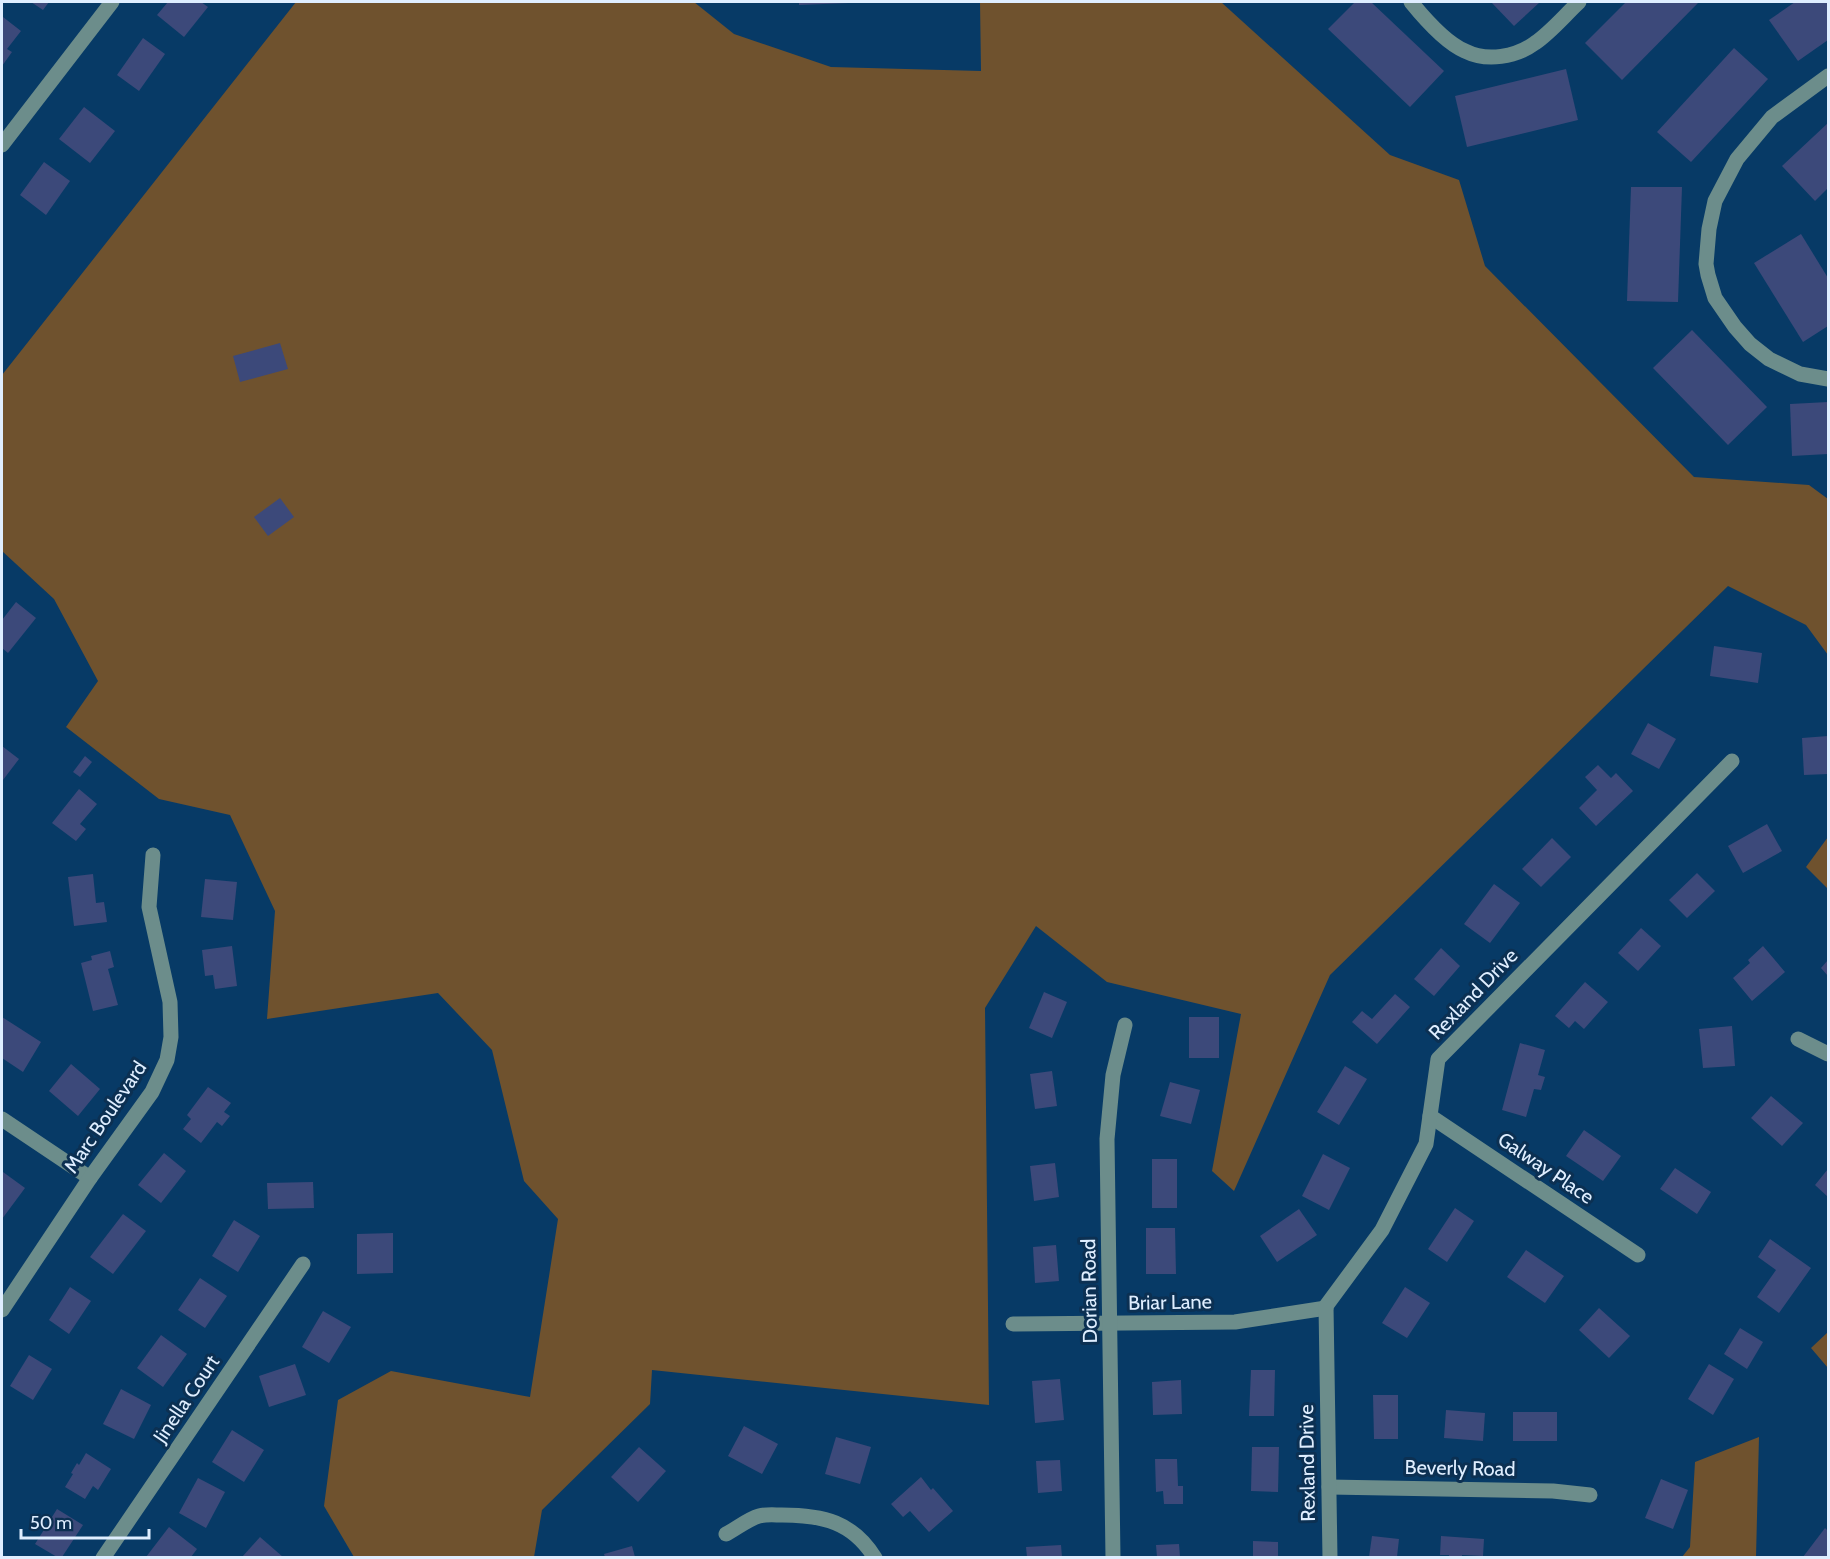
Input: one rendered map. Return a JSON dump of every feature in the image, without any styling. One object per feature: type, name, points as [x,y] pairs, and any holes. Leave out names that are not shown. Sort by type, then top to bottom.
[{"type":"street","points":[[2,145],[112,2]]},
{"type":"street","points":[[1411,2],[1444,37],[1465,51],[1484,56],[1502,56],[1516,53],[1536,43],[1579,2]]},
{"type":"street","points":[[1828,76],[1772,117],[1737,159],[1715,201],[1709,229],[1706,264],[1715,298],[1750,344],[1768,359],[1800,374],[1828,378]]},
{"type":"street","name":"Rexland Drive","points":[[1330,1557],[1326,1308],[1382,1230],[1426,1144],[1438,1059],[1732,760]]},
{"type":"street","name":"Marc Boulevard","points":[[2,1310],[90,1178],[152,1092],[167,1060],[171,1037],[170,1002],[149,907],[153,855]]},
{"type":"street","name":"Dorian Road","points":[[1113,1557],[1107,1139],[1113,1075],[1125,1026]]},
{"type":"street","points":[[1798,1039],[1828,1054]]},
{"type":"street","name":"Galway Place","points":[[1430,1116],[1638,1255]]},
{"type":"street","points":[[2,1119],[90,1178]]},
{"type":"street","name":"Jinella Court","points":[[104,1557],[303,1264]]},
{"type":"street","name":"Briar Lane","points":[[1013,1324],[1235,1322],[1326,1308]]},
{"type":"street","name":"Beverly Road","points":[[1329,1487],[1553,1491],[1590,1495]]},
{"type":"street","points":[[726,1534],[759,1516],[808,1517],[831,1521],[852,1531],[876,1557]]},
{"type":"shaded area","points":[[296,2],[694,2],[734,34],[831,67],[981,71],[980,2],[1221,2],[1390,155],[1459,180],[1485,266],[1694,477],[1809,485],[1828,499],[1828,655],[1806,625],[1728,586],[1330,975],[1234,1191],[1212,1171],[1241,1014],[1107,982],[1036,926],[985,1008],[989,1405],[652,1370],[650,1404],[542,1510],[534,1557],[354,1557],[324,1506],[338,1400],[391,1371],[530,1397],[558,1219],[524,1181],[492,1050],[438,993],[267,1019],[275,911],[230,815],[159,799],[66,727],[98,681],[54,599],[2,551],[2,375]]},
{"type":"shaded area","points":[[1828,837],[1828,889],[1806,867]]},
{"type":"shaded area","points":[[1828,1332],[1828,1368],[1811,1348]]},
{"type":"shaded area","points":[[1759,1437],[1756,1557],[1682,1557],[1690,1547],[1695,1462]]},
{"type":"building","points":[[31,2],[49,2],[43,10]]},
{"type":"building","points":[[168,2],[201,2],[208,7],[184,37],[157,15]]},
{"type":"building","points":[[799,2],[849,2],[849,3],[799,5]]},
{"type":"building","points":[[1355,2],[1371,2],[1444,71],[1410,107],[1328,29]]},
{"type":"building","points":[[1491,2],[1540,2],[1514,26]]},
{"type":"building","points":[[1626,2],[1699,2],[1622,80],[1585,43]]},
{"type":"building","points":[[1795,2],[1828,2],[1828,40],[1798,61],[1769,20]]},
{"type":"building","points":[[3,17],[21,31],[7,49],[12,52],[2,66]]},
{"type":"building","points":[[143,38],[165,54],[139,91],[117,75]]},
{"type":"building","points":[[1734,48],[1768,79],[1691,162],[1657,132]]},
{"type":"building","points":[[1566,69],[1578,120],[1467,147],[1455,96]]},
{"type":"building","points":[[84,107],[115,131],[90,163],[59,139]]},
{"type":"building","points":[[1828,123],[1828,188],[1815,201],[1782,166]]},
{"type":"building","points":[[44,162],[70,181],[46,215],[20,195]]},
{"type":"building","points":[[1631,187],[1682,187],[1678,302],[1627,301]]},
{"type":"building","points":[[1801,234],[1828,278],[1828,326],[1803,342],[1754,263]]},
{"type":"building","points":[[1692,330],[1767,407],[1728,445],[1653,368]]},
{"type":"building","points":[[280,343],[288,369],[240,382],[233,356]]},
{"type":"building","points":[[1828,402],[1828,454],[1792,456],[1790,404]]},
{"type":"building","points":[[280,498],[294,517],[268,536],[254,517]]},
{"type":"building","points":[[16,602],[36,618],[8,653],[2,648],[2,620]]},
{"type":"building","points":[[1714,646],[1762,653],[1758,683],[1710,676]]},
{"type":"building","points":[[1648,723],[1676,739],[1659,769],[1631,754]]},
{"type":"building","points":[[1828,736],[1828,774],[1804,775],[1802,738]]},
{"type":"building","points":[[2,746],[19,759],[3,780],[2,779]]},
{"type":"building","points":[[85,756],[92,762],[80,777],[73,772]]},
{"type":"building","points":[[1598,765],[1611,778],[1616,773],[1633,791],[1596,826],[1579,808],[1597,790],[1585,777]]},
{"type":"building","points":[[79,789],[97,804],[80,824],[86,829],[76,841],[52,823]]},
{"type":"building","points":[[1767,824],[1782,851],[1743,873],[1728,846]]},
{"type":"building","points":[[1552,838],[1571,857],[1541,887],[1522,869]]},
{"type":"building","points":[[1697,873],[1715,891],[1687,918],[1669,900]]},
{"type":"building","points":[[93,874],[96,903],[104,902],[107,922],[74,926],[68,877]]},
{"type":"building","points":[[205,879],[237,882],[233,920],[201,917]]},
{"type":"building","points":[[1494,884],[1520,903],[1490,943],[1464,924]]},
{"type":"building","points":[[1641,928],[1661,946],[1638,971],[1618,953]]},
{"type":"building","points":[[232,946],[237,986],[215,989],[213,975],[205,976],[202,950]]},
{"type":"building","points":[[1763,946],[1785,972],[1752,1001],[1733,978],[1750,963],[1748,960]]},
{"type":"building","points":[[1441,948],[1460,966],[1434,996],[1414,979]]},
{"type":"building","points":[[110,951],[114,967],[108,969],[118,1005],[93,1011],[81,963],[92,960],[91,956]]},
{"type":"building","points":[[1828,960],[1828,976],[1821,968]]},
{"type":"building","points":[[1585,982],[1608,1002],[1584,1029],[1575,1021],[1569,1028],[1555,1016]]},
{"type":"building","points":[[1044,992],[1067,1002],[1052,1038],[1029,1028]]},
{"type":"building","points":[[1395,994],[1410,1007],[1377,1044],[1352,1022],[1362,1011],[1372,1019]]},
{"type":"building","points":[[2,1017],[41,1042],[23,1072],[2,1058]]},
{"type":"building","points":[[1189,1017],[1219,1017],[1219,1058],[1189,1058]]},
{"type":"building","points":[[1732,1026],[1735,1066],[1703,1068],[1699,1029]]},
{"type":"building","points":[[1520,1043],[1545,1050],[1538,1075],[1545,1077],[1541,1090],[1534,1089],[1526,1117],[1502,1110]]},
{"type":"building","points":[[71,1064],[100,1089],[78,1116],[49,1091]]},
{"type":"building","points":[[1345,1066],[1367,1079],[1339,1125],[1317,1112]]},
{"type":"building","points":[[1052,1071],[1057,1106],[1035,1109],[1030,1074]]},
{"type":"building","points":[[1170,1082],[1200,1090],[1191,1124],[1160,1116]]},
{"type":"building","points":[[208,1087],[231,1103],[224,1112],[230,1116],[222,1126],[217,1122],[201,1143],[183,1129],[191,1119],[187,1115]]},
{"type":"building","points":[[1771,1096],[1803,1123],[1782,1146],[1751,1118]]},
{"type":"building","points":[[1584,1130],[1621,1156],[1603,1181],[1566,1156]]},
{"type":"building","points":[[164,1153],[186,1171],[161,1203],[138,1185]]},
{"type":"building","points":[[1323,1154],[1350,1168],[1329,1210],[1302,1196]]},
{"type":"building","points":[[1152,1159],[1177,1159],[1177,1208],[1152,1208]]},
{"type":"building","points":[[1055,1163],[1059,1197],[1034,1201],[1030,1166]]},
{"type":"building","points":[[1675,1168],[1711,1192],[1697,1214],[1660,1189]]},
{"type":"building","points":[[1828,1169],[1828,1197],[1815,1185]]},
{"type":"building","points":[[2,1173],[25,1188],[2,1219]]},
{"type":"building","points":[[313,1182],[314,1208],[268,1209],[267,1183]]},
{"type":"building","points":[[1455,1208],[1474,1221],[1447,1262],[1428,1249]]},
{"type":"building","points":[[1299,1209],[1317,1235],[1277,1262],[1260,1236]]},
{"type":"building","points":[[123,1214],[146,1231],[113,1274],[90,1257]]},
{"type":"building","points":[[234,1220],[260,1236],[238,1272],[212,1256]]},
{"type":"building","points":[[1146,1228],[1175,1228],[1176,1274],[1146,1274]]},
{"type":"building","points":[[393,1233],[393,1273],[357,1274],[357,1234]]},
{"type":"building","points":[[1770,1239],[1811,1268],[1779,1313],[1757,1297],[1776,1270],[1758,1257]]},
{"type":"building","points":[[1056,1245],[1059,1281],[1035,1283],[1033,1247]]},
{"type":"building","points":[[1526,1250],[1564,1276],[1545,1303],[1507,1277]]},
{"type":"building","points":[[200,1278],[227,1296],[205,1328],[178,1310]]},
{"type":"building","points":[[70,1287],[91,1301],[69,1334],[49,1320]]},
{"type":"building","points":[[1405,1287],[1430,1303],[1407,1338],[1382,1323]]},
{"type":"building","points":[[1599,1308],[1630,1336],[1609,1358],[1579,1330]]},
{"type":"building","points":[[323,1311],[351,1327],[329,1363],[302,1347]]},
{"type":"building","points":[[1740,1328],[1763,1342],[1747,1369],[1724,1354]]},
{"type":"building","points":[[161,1335],[187,1354],[163,1387],[137,1368]]},
{"type":"building","points":[[29,1355],[52,1369],[33,1400],[10,1386]]},
{"type":"building","points":[[295,1364],[306,1395],[269,1407],[259,1376]]},
{"type":"building","points":[[1709,1364],[1734,1379],[1713,1415],[1688,1399]]},
{"type":"building","points":[[1251,1370],[1275,1370],[1274,1416],[1249,1416]]},
{"type":"building","points":[[1060,1379],[1064,1420],[1035,1423],[1032,1381]]},
{"type":"building","points":[[1181,1380],[1182,1414],[1153,1415],[1152,1382]]},
{"type":"building","points":[[121,1389],[151,1405],[134,1439],[103,1424]]},
{"type":"building","points":[[1373,1395],[1398,1395],[1398,1439],[1374,1439]]},
{"type":"building","points":[[1446,1410],[1485,1413],[1483,1441],[1444,1438]]},
{"type":"building","points":[[1513,1412],[1557,1412],[1557,1441],[1513,1441]]},
{"type":"building","points":[[744,1426],[778,1444],[762,1474],[728,1456]]},
{"type":"building","points":[[232,1430],[264,1450],[244,1482],[212,1462]]},
{"type":"building","points":[[836,1437],[871,1447],[860,1484],[825,1474]]},
{"type":"building","points":[[639,1447],[666,1471],[638,1502],[611,1477]]},
{"type":"building","points":[[1252,1447],[1279,1447],[1278,1492],[1251,1491]]},
{"type":"building","points":[[86,1453],[111,1469],[98,1490],[93,1486],[85,1499],[65,1487],[77,1463],[79,1465]]},
{"type":"building","points":[[1155,1459],[1177,1459],[1178,1486],[1183,1486],[1183,1504],[1164,1504],[1163,1491],[1156,1492]]},
{"type":"building","points":[[1060,1460],[1062,1491],[1038,1493],[1036,1461]]},
{"type":"building","points":[[921,1477],[953,1511],[929,1532],[910,1511],[903,1517],[891,1504]]},
{"type":"building","points":[[198,1478],[225,1492],[206,1528],[179,1513]]},
{"type":"building","points":[[1661,1479],[1688,1490],[1673,1529],[1645,1518]]},
{"type":"building","points":[[57,1509],[83,1525],[62,1557],[57,1557],[35,1544]]},
{"type":"building","points":[[169,1527],[197,1549],[191,1557],[146,1557]]},
{"type":"building","points":[[1825,1528],[1828,1531],[1828,1557],[1803,1557]]},
{"type":"building","points":[[1372,1536],[1399,1539],[1397,1557],[1369,1557]]},
{"type":"building","points":[[1441,1536],[1484,1539],[1483,1556],[1440,1555]]},
{"type":"building","points":[[260,1537],[283,1557],[242,1557]]},
{"type":"building","points":[[1253,1541],[1278,1542],[1278,1557],[1253,1557]]},
{"type":"building","points":[[1179,1544],[1180,1557],[1157,1557],[1156,1545]]},
{"type":"building","points":[[1061,1545],[1062,1557],[1027,1557],[1026,1547]]},
{"type":"building","points":[[632,1546],[635,1557],[605,1557],[604,1554]]}]
